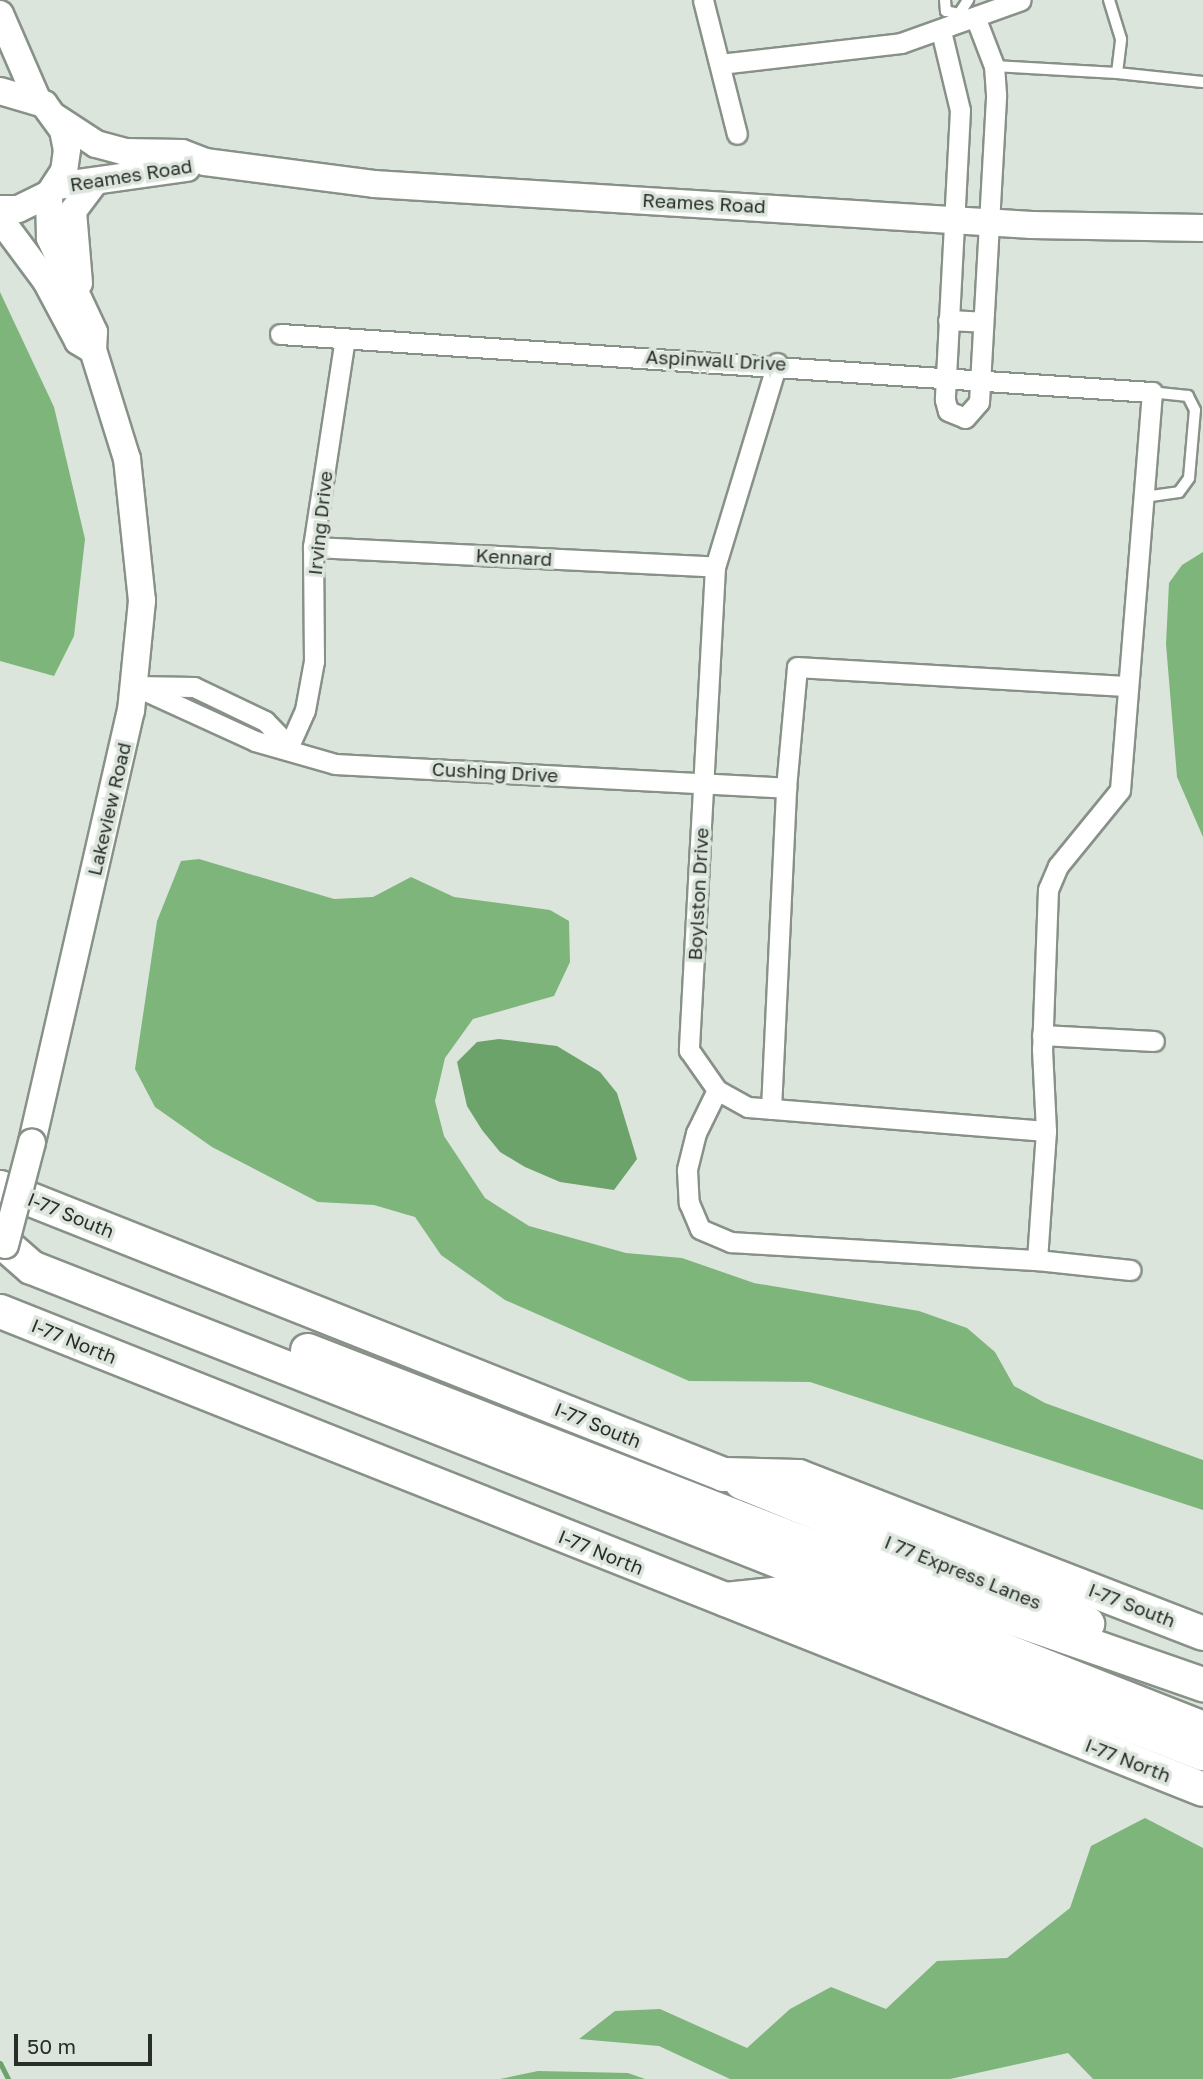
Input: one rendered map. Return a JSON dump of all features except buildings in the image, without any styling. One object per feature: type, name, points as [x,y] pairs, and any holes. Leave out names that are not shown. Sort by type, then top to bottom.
[{"type":"highway","name":"I-77 South","points":[[0,1187],[723,1474],[798,1476],[1203,1633]]},
{"type":"highway","points":[[1,1248],[37,1246],[84,1276],[1203,1728]]},
{"type":"highway","points":[[84,1276],[869,1568],[1203,1684]]},
{"type":"highway","name":"I-77 North","points":[[0,1311],[719,1600],[1203,1789]]},
{"type":"highway","name":"I 77 Express Lanes","points":[[723,1474],[1203,1670]]},
{"type":"highway","points":[[719,1600],[789,1592],[1203,1753]]},
{"type":"main road","points":[[0,14],[46,108]]},
{"type":"main road","points":[[0,91],[46,108]]},
{"type":"main road","name":"Reames Road","points":[[46,108],[96,144],[182,153],[205,162],[374,184],[989,221],[1203,228]]},
{"type":"main road","name":"Lakeview Road","points":[[1,1248],[33,1142],[135,686],[142,601],[137,519],[118,425],[93,350],[94,332],[50,238],[53,190],[67,150],[46,108]]},
{"type":"main road","name":"Reames Road","points":[[53,190],[205,162]]},
{"type":"main road","points":[[83,309],[71,238],[74,211],[94,183]]},
{"type":"main road","points":[[0,209],[18,209],[53,190]]},
{"type":"main road","name":"Lakeview Road","points":[[0,219],[46,281],[78,341],[93,350]]},
{"type":"street","points":[[703,0],[737,134]]},
{"type":"street","points":[[720,64],[901,43],[1021,0]]},
{"type":"street","points":[[959,22],[994,66],[980,379],[975,412],[956,418],[945,400],[955,218],[959,22]]},
{"type":"street","points":[[948,320],[983,322]]},
{"type":"street","name":"Aspinwall Drive","points":[[279,334],[776,363],[1152,392]]},
{"type":"street","name":"Irving Drive","points":[[289,746],[305,710],[314,661],[313,547],[345,339]]},
{"type":"street","name":"Boylston Drive","points":[[776,363],[715,567],[689,1050],[717,1090],[748,1107],[1046,1131]]},
{"type":"street","points":[[1037,1260],[1046,1131],[1042,1035],[1048,889],[1058,866],[1120,790],[1124,686],[1152,392]]},
{"type":"street","name":"Kennard","points":[[313,547],[715,567]]},
{"type":"street","points":[[771,1109],[786,788],[797,667],[1124,686]]},
{"type":"street","name":"Cushing Drive","points":[[135,686],[194,687],[265,721],[289,746],[335,764],[786,788]]},
{"type":"street","points":[[1042,1035],[1154,1041]]},
{"type":"street","points":[[717,1090],[696,1133],[687,1171],[689,1203],[700,1229],[731,1242],[1037,1260],[1130,1270]]},
{"type":"lane","points":[[945,0],[946,10],[959,22],[968,0]]},
{"type":"lane","points":[[1110,0],[1121,39],[1116,73]]},
{"type":"lane","points":[[994,66],[1116,73],[1203,82]]},
{"type":"lane","points":[[1144,497],[1179,492],[1189,478],[1195,410],[1188,396],[1152,392]]},
{"type":"shaded area","points":[[0,292],[54,407],[85,539],[74,636],[54,676],[0,661]]},
{"type":"shaded area","points":[[1203,552],[1203,837],[1177,777],[1166,644],[1169,583],[1182,565]]},
{"type":"shaded area","points":[[199,859],[334,899],[373,897],[411,877],[454,897],[550,910],[569,921],[570,962],[554,996],[473,1019],[445,1058],[435,1101],[444,1136],[485,1198],[529,1226],[626,1253],[682,1258],[754,1283],[919,1311],[967,1328],[995,1352],[1014,1386],[1045,1403],[1203,1460],[1203,1510],[810,1382],[689,1381],[505,1300],[441,1255],[415,1217],[374,1205],[318,1202],[212,1147],[155,1107],[135,1069],[157,921],[181,861]]},
{"type":"shaded area","points":[[499,1039],[557,1046],[600,1072],[617,1093],[637,1159],[614,1190],[560,1182],[525,1167],[500,1152],[482,1130],[467,1106],[457,1062],[477,1042]]},
{"type":"shaded area","points":[[1145,1818],[1203,1848],[1203,2079],[1093,2079],[1068,2053],[950,2079],[730,2079],[659,2046],[579,2039],[615,2011],[660,2009],[747,2048],[790,2009],[831,1987],[886,2009],[937,1961],[1007,1958],[1070,1908],[1091,1846]]},
{"type":"shaded area","points":[[538,2071],[628,2073],[645,2079],[500,2079]]},
{"type":"waterway","points":[[0,2063],[8,2079]]}]
